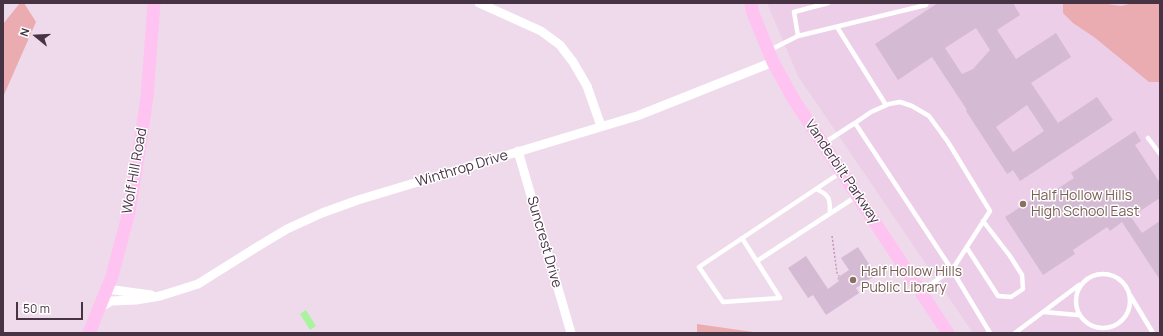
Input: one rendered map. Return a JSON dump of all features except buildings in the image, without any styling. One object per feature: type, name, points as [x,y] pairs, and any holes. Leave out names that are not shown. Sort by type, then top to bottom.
[{"type":"main road","name":"Wolf Hill Road","points":[[89,333],[107,289],[129,212],[147,97],[154,3]]},
{"type":"main road","name":"Vanderbilt Parkway","points":[[750,3],[771,56],[794,100],[948,333]]},
{"type":"street","points":[[479,3],[541,30],[560,45],[573,62],[587,86],[601,126]]},
{"type":"street","name":"Winthrop Drive","points":[[99,308],[111,301],[136,300],[160,296],[198,284],[281,233],[322,213],[358,200],[636,116],[771,56]]},
{"type":"street","name":"Suncrest Drive","points":[[518,151],[571,333]]},
{"type":"street","name":"Winthrop Drive","points":[[107,289],[160,296]]},
{"type":"lane","points":[[798,36],[794,12],[828,3]]},
{"type":"lane","points":[[771,56],[798,36],[926,5],[927,3]]},
{"type":"lane","points":[[837,27],[886,105]]},
{"type":"lane","points":[[823,144],[871,112],[886,105],[900,102],[912,106],[929,116],[948,142],[990,211],[952,270],[920,291]]},
{"type":"lane","points":[[855,124],[952,270],[990,333]]},
{"type":"lane","points":[[1148,138],[1160,154]]},
{"type":"lane","points":[[742,238],[780,298],[723,302],[699,267],[742,238],[842,172]]},
{"type":"lane","points":[[816,189],[825,193],[828,197],[830,202],[830,213]]},
{"type":"lane","points":[[757,261],[858,196]]},
{"type":"lane","points":[[967,248],[998,296],[1011,298],[1023,289],[1022,275],[984,221]]},
{"type":"lane","points":[[1015,333],[1090,277],[1098,274],[1106,274],[1114,276],[1126,286],[1129,294],[1153,333]]},
{"type":"lane","points":[[1083,282],[1078,289],[1075,298],[1078,315],[1089,325],[1104,329],[1110,333]]},
{"type":"lane","points":[[1104,329],[1115,325],[1125,318],[1129,310],[1129,294]]},
{"type":"lane","points":[[1044,312],[1078,315]]},
{"type":"path","points":[[832,236],[837,273],[839,276]]},
{"type":"shaded area","points":[[3,3],[1160,3],[1160,333],[3,333]]},
{"type":"shaded area","points":[[20,3],[24,3],[36,22],[3,97],[3,24]]},
{"type":"shaded area","name":"Half Hollow Hills High School East","points":[[767,3],[1160,3],[1160,333],[973,333],[798,76]]},
{"type":"shaded area","points":[[1063,3],[1101,3],[1121,6],[1133,3],[1160,3],[1160,82],[1149,82],[1094,37],[1073,23],[1063,13]]},
{"type":"shaded area","points":[[306,310],[316,326],[310,330],[300,314]]},
{"type":"shaded area","points":[[697,324],[760,333],[697,333]]},
{"type":"place","name":"Half Hollow Hills High School East","points":[[1023,204]]},
{"type":"place","name":"Half Hollow Hills Public Library","points":[[853,280]]}]
